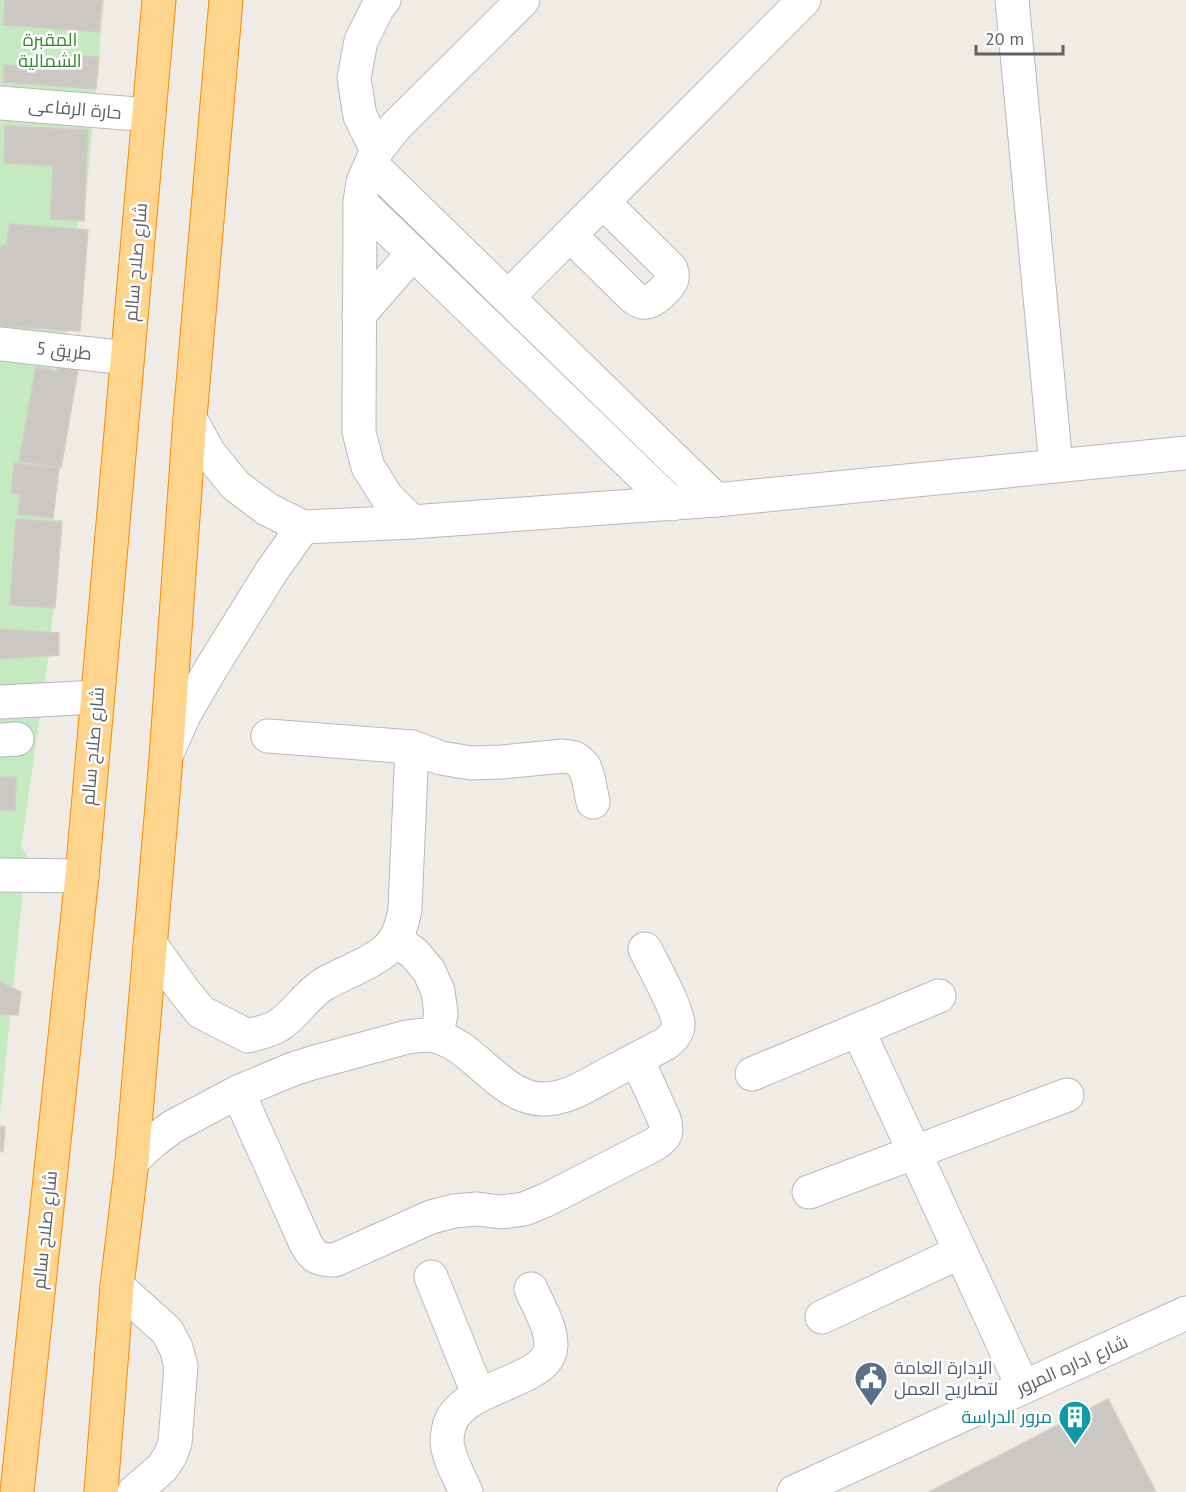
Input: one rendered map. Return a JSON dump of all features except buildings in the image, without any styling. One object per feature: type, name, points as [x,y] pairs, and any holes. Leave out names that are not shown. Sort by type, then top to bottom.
[{"type":"highway","name":"شارع صلاح سالم","points":[[17,1492],[82,876],[159,0]]},
{"type":"highway","points":[[101,1492],[117,1286],[132,1161],[166,758],[190,418],[226,0]]},
{"type":"street","points":[[384,0],[378,7],[361,41],[354,78],[360,116],[374,157],[508,297],[716,500]]},
{"type":"street","points":[[412,522],[387,497],[368,467],[359,432],[360,202],[363,182],[374,157],[396,126],[523,0]]},
{"type":"street","points":[[508,297],[804,0]]},
{"type":"street","points":[[1012,0],[1056,466]]},
{"type":"street","name":"حارة الرفاعى","points":[[0,103],[149,115]]},
{"type":"street","points":[[360,202],[672,504]]},
{"type":"street","points":[[570,235],[640,302],[648,303],[670,283],[671,269],[603,202]]},
{"type":"street","points":[[359,315],[413,253]]},
{"type":"street","name":"طريق 5","points":[[0,344],[128,358]]},
{"type":"street","points":[[190,418],[209,453],[235,485],[267,509],[303,527],[672,504],[1186,453]]},
{"type":"street","points":[[166,758],[184,715],[212,667],[265,582],[303,527]]},
{"type":"street","points":[[0,702],[98,697]]},
{"type":"street","points":[[268,736],[412,747],[441,758],[471,763],[563,756],[575,758],[584,766],[593,802]]},
{"type":"street","points":[[150,944],[201,1012],[248,1036],[277,1027],[322,986],[386,951],[402,926],[405,909],[412,747]]},
{"type":"street","points":[[0,875],[82,876]]},
{"type":"street","points":[[395,940],[414,953],[429,970],[438,991],[441,1014],[436,1036]]},
{"type":"street","points":[[132,1161],[172,1127],[250,1087],[312,1063],[407,1037],[436,1036],[450,1041],[505,1084],[523,1095],[543,1100],[564,1096],[665,1044],[675,1036],[678,1024],[675,1012],[645,949]]},
{"type":"street","points":[[752,1074],[939,996]]},
{"type":"street","points":[[294,1012],[312,1063]]},
{"type":"street","points":[[858,1030],[1023,1388]]},
{"type":"street","points":[[248,1036],[250,1087],[309,1249],[312,1254],[323,1260],[335,1260],[431,1217],[465,1210],[501,1212],[524,1209],[556,1195],[663,1139],[667,1129],[664,1119],[637,1059]]},
{"type":"street","points":[[809,1192],[1067,1095]]},
{"type":"street","points":[[822,1317],[960,1252]]},
{"type":"street","points":[[431,1277],[479,1396]]},
{"type":"street","points":[[117,1286],[167,1331],[176,1348],[181,1366],[175,1443],[162,1468],[134,1492]]},
{"type":"street","points":[[466,1492],[451,1457],[447,1439],[451,1420],[462,1405],[544,1364],[551,1347],[548,1329],[531,1289]]},
{"type":"street","name":"شارع اداره المرور","points":[[794,1492],[1186,1313]]},
{"type":"green space","name":"المقبرة الشمالية","points":[[0,0],[104,0],[84,221],[78,222],[64,367],[69,368],[51,519],[62,520],[49,653],[21,848],[27,853],[0,1116]]},
{"type":"place","name":"الإدارة العامة لتصاريح العمل","points":[[871,1407]]},
{"type":"place","name":"مرور الدراسة","points":[[1075,1446]]}]
